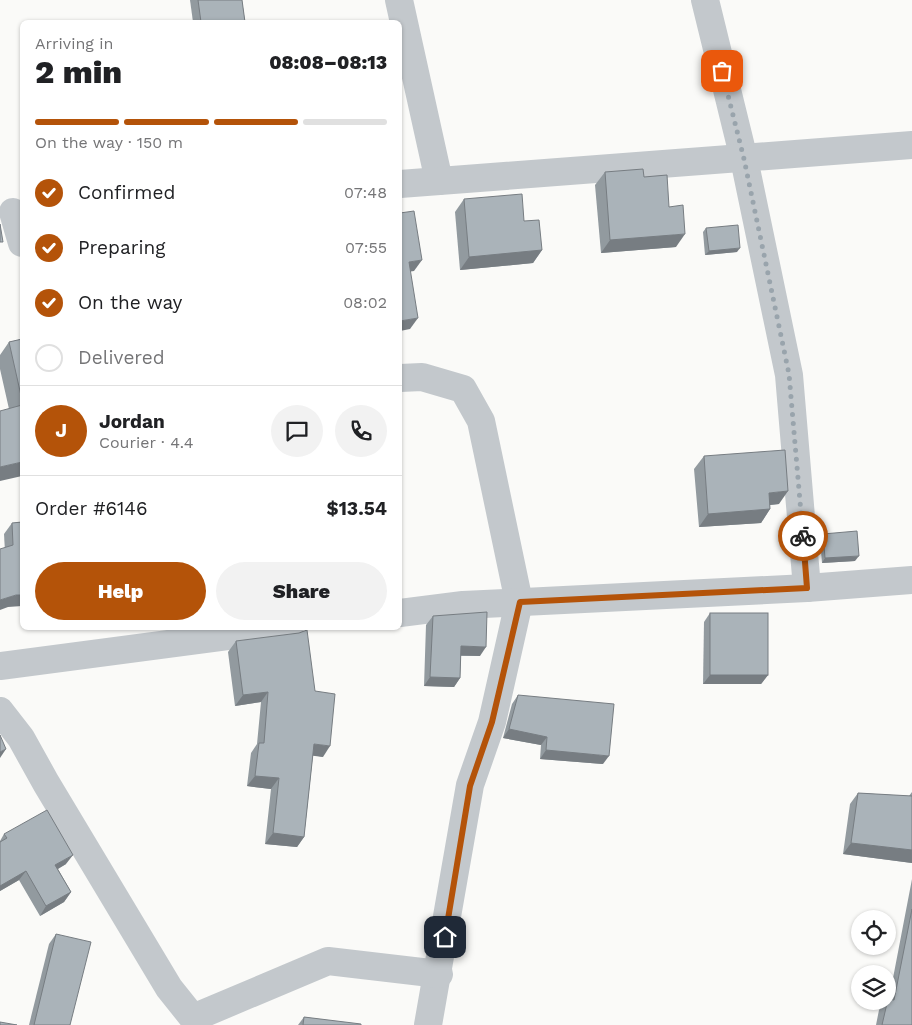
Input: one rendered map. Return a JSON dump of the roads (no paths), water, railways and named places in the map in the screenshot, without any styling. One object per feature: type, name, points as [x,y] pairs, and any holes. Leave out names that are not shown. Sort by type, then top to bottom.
[{"type":"street","points":[[399,0],[439,181]]},
{"type":"street","points":[[706,0],[744,159],[789,374],[807,588]]},
{"type":"street","points":[[402,184],[912,145]]},
{"type":"street","points":[[12,213],[20,237]]},
{"type":"street","points":[[402,378],[422,376],[463,388],[481,421],[520,602],[492,722],[470,786],[439,974],[428,1025]]},
{"type":"street","points":[[402,613],[463,605],[807,588],[912,580]]},
{"type":"street","points":[[0,666],[275,630]]},
{"type":"street","points":[[0,711],[21,738],[46,784],[169,988],[194,1018],[328,962],[439,974]]}]
